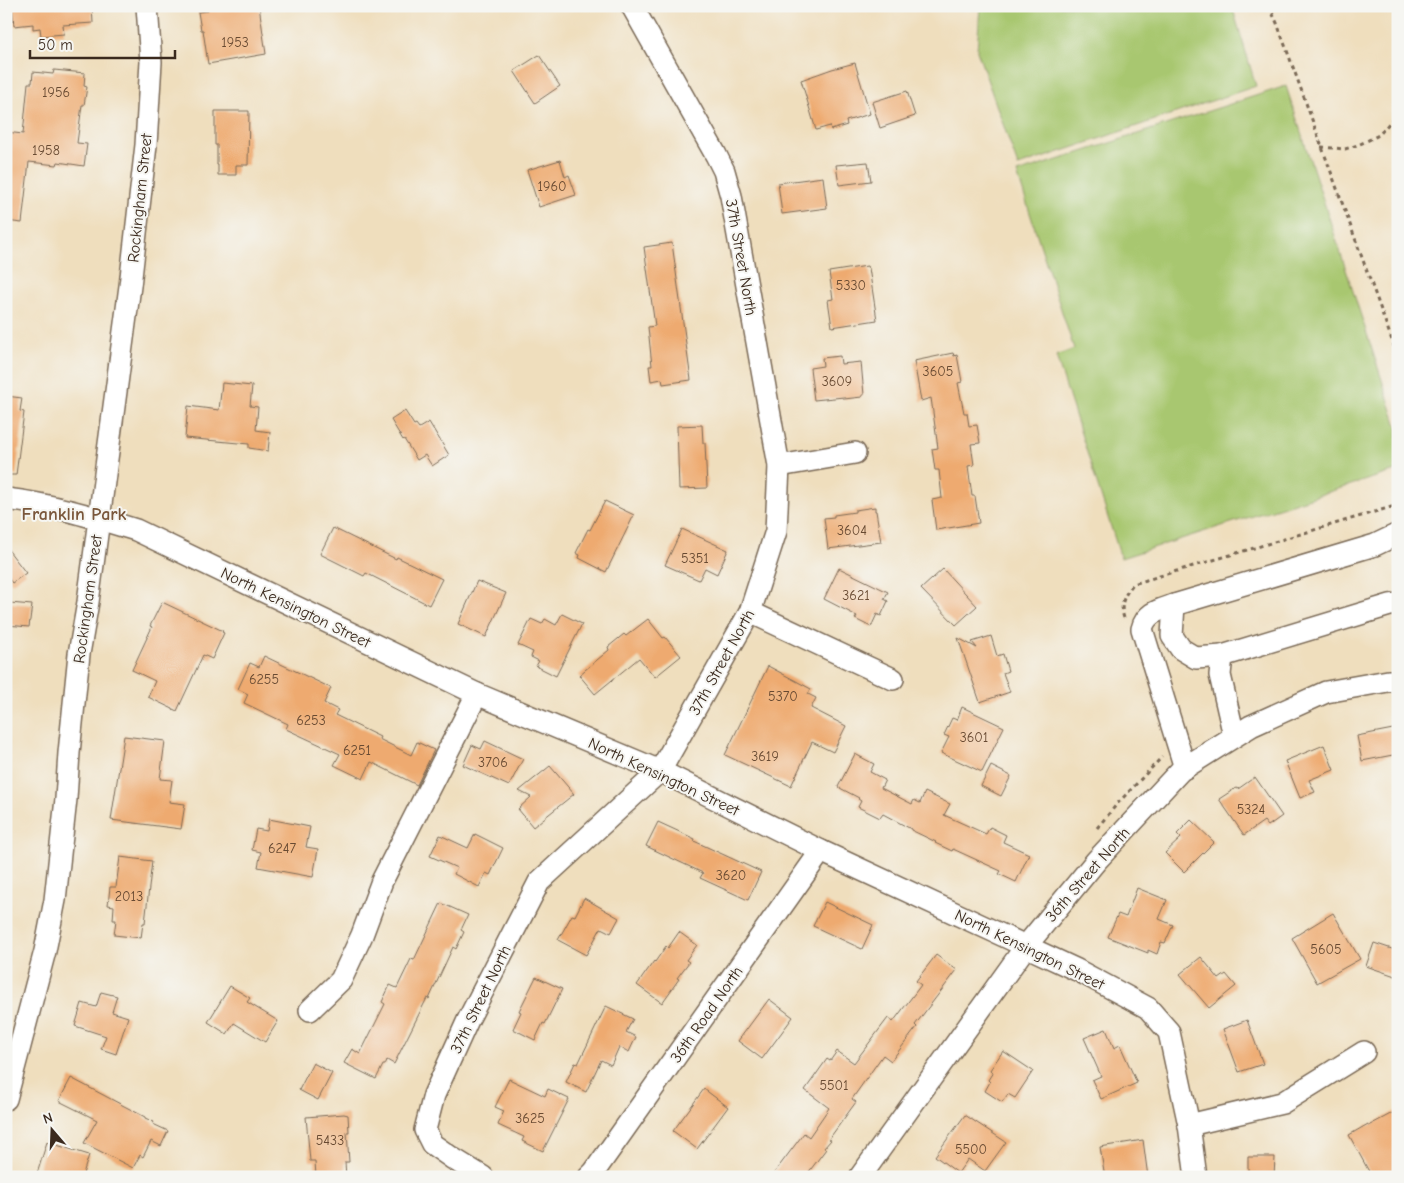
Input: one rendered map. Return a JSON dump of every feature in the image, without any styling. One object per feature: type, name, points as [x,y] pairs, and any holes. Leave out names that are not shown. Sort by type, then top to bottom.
[{"type":"street","name":"Rockingham Street","points":[[6,1099],[45,952],[55,900],[79,654],[88,602],[130,286],[146,145],[151,62],[147,6]]},
{"type":"street","name":"37th Street North","points":[[483,1177],[432,1144],[425,1130],[434,1095],[468,1020],[539,882],[660,771],[750,612],[776,531],[779,466],[729,187],[716,155],[632,6]]},
{"type":"street","points":[[779,466],[855,453]]},
{"type":"street","name":"North Kensington Street","points":[[6,500],[40,505],[99,518],[136,530],[477,694],[660,771],[821,852],[1077,970],[1148,1008],[1169,1032],[1189,1125],[1196,1177]]},
{"type":"street","points":[[1185,768],[1142,629],[1144,621],[1153,613],[1174,605],[1375,545],[1398,534]]},
{"type":"street","points":[[1174,605],[1172,636],[1180,649],[1196,658],[1222,656],[1398,604]]},
{"type":"street","points":[[750,612],[893,679]]},
{"type":"street","points":[[1222,656],[1220,675],[1234,736]]},
{"type":"street","name":"36th Street North","points":[[860,1177],[1026,946],[1096,860],[1174,777],[1251,726],[1326,692],[1388,681],[1398,681]]},
{"type":"street","points":[[310,1010],[341,980],[362,935],[382,881],[477,694]]},
{"type":"street","name":"36th Road North","points":[[589,1177],[821,852]]},
{"type":"street","points":[[1189,1125],[1282,1104],[1364,1052]]},
{"type":"path","points":[[1269,6],[1277,23],[1398,357]]},
{"type":"path","points":[[1321,147],[1345,149],[1358,145],[1379,135],[1397,114]]},
{"type":"green space","points":[[980,6],[1232,6],[1256,86],[1018,166],[977,51]]},
{"type":"green space","points":[[1286,86],[1398,429],[1398,470],[1121,558],[1056,356],[1074,349],[1017,173]]},
{"type":"building","points":[[12,6],[92,6],[93,23],[63,25],[64,34],[41,36],[40,28],[33,29],[33,24],[14,26]]},
{"type":"building","points":[[208,6],[259,6],[266,54],[208,64],[203,30],[201,30],[198,12],[208,11]]},
{"type":"building","points":[[539,55],[560,86],[535,103],[514,71]]},
{"type":"building","points":[[855,63],[870,114],[846,121],[847,125],[831,130],[830,126],[816,130],[801,80]]},
{"type":"building","points":[[54,70],[85,73],[84,86],[87,87],[84,105],[82,105],[77,143],[87,144],[84,166],[58,162],[57,165],[29,162],[22,223],[6,221],[6,132],[23,134],[28,83],[32,83],[33,72],[53,74]]},
{"type":"building","points":[[907,91],[915,116],[880,128],[872,102]]},
{"type":"building","points":[[215,111],[249,111],[248,165],[236,165],[236,175],[218,175],[217,145],[215,145]]},
{"type":"building","points":[[560,160],[565,177],[569,175],[576,195],[539,207],[527,170]]},
{"type":"building","points":[[868,162],[871,181],[839,185],[836,165]]},
{"type":"building","points":[[823,177],[827,208],[782,214],[778,183]]},
{"type":"building","points":[[672,243],[691,380],[663,384],[662,379],[651,381],[649,366],[652,366],[648,327],[655,326],[644,247]]},
{"type":"building","points":[[867,266],[869,268],[877,320],[832,327],[828,300],[833,299],[829,272]]},
{"type":"building","points":[[953,353],[954,356],[957,355],[962,382],[958,383],[964,413],[967,413],[969,426],[977,425],[980,443],[971,444],[974,465],[968,466],[972,496],[975,496],[979,523],[936,530],[932,500],[942,498],[939,470],[935,470],[932,449],[938,448],[931,398],[921,401],[914,361]]},
{"type":"building","points":[[840,356],[841,364],[861,362],[864,395],[862,397],[844,399],[844,397],[814,400],[810,368],[823,366],[822,358]]},
{"type":"building","points":[[222,383],[252,386],[250,406],[258,407],[256,430],[270,432],[268,451],[249,448],[249,444],[185,438],[188,406],[219,410]]},
{"type":"building","points":[[6,396],[22,398],[20,411],[24,412],[16,475],[6,475]]},
{"type":"building","points":[[405,411],[414,425],[416,424],[419,428],[429,422],[449,455],[432,466],[425,455],[417,460],[391,420]]},
{"type":"building","points":[[702,425],[703,443],[705,443],[707,488],[679,489],[677,426]]},
{"type":"building","points":[[605,501],[634,515],[606,572],[579,558],[580,555],[576,553]]},
{"type":"building","points":[[875,507],[881,542],[828,549],[824,518]]},
{"type":"building","points":[[333,528],[442,579],[429,605],[366,573],[364,576],[320,554]]},
{"type":"building","points":[[682,529],[728,550],[717,574],[705,568],[699,580],[665,565]]},
{"type":"building","points":[[6,547],[26,573],[12,583],[6,575]]},
{"type":"building","points":[[839,568],[888,592],[884,599],[888,601],[881,616],[877,614],[871,627],[855,619],[857,616],[824,599]]},
{"type":"building","points":[[943,569],[977,606],[956,625],[921,589]]},
{"type":"building","points":[[477,581],[506,593],[486,637],[458,624]]},
{"type":"building","points":[[162,602],[224,633],[212,659],[203,655],[177,711],[148,697],[155,681],[132,670]]},
{"type":"building","points":[[10,603],[32,605],[29,627],[7,625]]},
{"type":"building","points":[[562,614],[582,624],[556,676],[536,666],[539,661],[531,657],[533,652],[518,645],[531,619],[542,624],[545,619],[556,625]]},
{"type":"building","points":[[648,619],[681,656],[655,677],[639,658],[595,694],[579,675],[609,650],[608,647],[624,634],[626,636]]},
{"type":"building","points":[[991,636],[997,656],[1003,654],[1008,671],[1003,673],[1010,692],[980,702],[958,638],[977,648],[972,642]]},
{"type":"building","points":[[264,656],[331,688],[324,703],[338,710],[335,715],[411,755],[417,742],[434,750],[417,785],[371,762],[363,779],[334,765],[340,754],[286,729],[288,724],[244,703],[248,694],[238,689],[250,663],[259,667]]},
{"type":"building","points":[[768,666],[811,689],[808,694],[816,698],[811,708],[846,726],[833,752],[812,742],[791,786],[725,755]]},
{"type":"building","points":[[962,707],[1004,727],[982,772],[941,753],[949,737],[944,735],[952,718],[957,720]]},
{"type":"building","points":[[1398,728],[1398,754],[1362,761],[1357,736]]},
{"type":"building","points":[[124,736],[165,741],[160,779],[172,780],[169,802],[185,804],[181,829],[111,820]]},
{"type":"building","points":[[485,741],[523,759],[509,786],[463,765],[472,745],[481,749]]},
{"type":"building","points":[[1324,745],[1334,770],[1309,780],[1315,792],[1300,798],[1285,761]]},
{"type":"building","points":[[855,754],[874,764],[870,772],[885,780],[881,788],[912,804],[914,800],[920,803],[925,792],[950,804],[944,815],[986,834],[990,827],[1006,835],[1003,842],[1029,854],[1016,882],[999,874],[1001,871],[953,849],[952,851],[935,843],[883,814],[880,818],[858,807],[861,801],[859,798],[838,787]]},
{"type":"building","points":[[550,766],[574,794],[533,827],[518,809],[531,797],[519,791]]},
{"type":"building","points":[[991,766],[1011,776],[1001,796],[981,786]]},
{"type":"building","points":[[1255,777],[1282,816],[1268,826],[1264,821],[1244,835],[1219,799]]},
{"type":"building","points":[[269,819],[310,827],[306,847],[318,849],[313,877],[258,867],[261,852],[252,850],[256,829],[267,831]]},
{"type":"building","points":[[1191,820],[1214,842],[1184,872],[1165,853],[1181,838],[1177,834]]},
{"type":"building","points":[[658,822],[761,872],[748,900],[700,878],[703,873],[646,846]]},
{"type":"building","points":[[475,834],[503,848],[490,875],[486,873],[479,887],[454,874],[457,868],[430,856],[440,835],[468,848]]},
{"type":"building","points":[[120,857],[152,861],[145,923],[143,923],[141,938],[114,935],[116,920],[113,920],[114,906],[108,905],[110,887],[116,887]]},
{"type":"building","points":[[1137,888],[1167,900],[1159,919],[1173,925],[1165,943],[1161,942],[1157,954],[1148,950],[1148,953],[1108,937],[1118,914],[1126,917]]},
{"type":"building","points":[[584,898],[619,918],[611,933],[601,928],[586,955],[558,940],[572,915],[575,916]]},
{"type":"building","points":[[825,902],[873,925],[862,949],[813,926]]},
{"type":"building","points":[[441,903],[468,915],[461,930],[464,932],[456,949],[453,947],[429,999],[427,998],[394,1064],[387,1060],[376,1079],[344,1063],[352,1049],[360,1054],[385,1004],[382,1002],[390,985],[397,988],[411,959],[414,960]]},
{"type":"building","points":[[1333,913],[1360,959],[1317,983],[1292,938]]},
{"type":"building","points":[[679,932],[697,945],[686,960],[689,962],[677,978],[679,979],[662,1003],[637,985],[654,961],[666,946],[668,948]]},
{"type":"building","points":[[1374,943],[1398,951],[1398,977],[1366,966]]},
{"type":"building","points":[[936,955],[957,970],[915,1025],[917,1027],[891,1061],[883,1055],[852,1099],[856,1102],[829,1139],[831,1140],[824,1148],[826,1149],[805,1177],[771,1177],[804,1133],[809,1137],[829,1108],[805,1090],[827,1059],[830,1061],[837,1051],[854,1063],[888,1018],[893,1022],[921,985],[916,981]]},
{"type":"building","points":[[1201,957],[1219,979],[1226,974],[1236,986],[1209,1008],[1180,974]]},
{"type":"building","points":[[536,977],[562,989],[535,1040],[513,1029],[521,1012],[519,1011]]},
{"type":"building","points":[[230,986],[250,998],[247,1002],[278,1021],[265,1042],[234,1023],[227,1034],[208,1022]]},
{"type":"building","points":[[101,992],[117,996],[112,1012],[128,1017],[116,1054],[101,1049],[106,1036],[75,1026],[82,1003],[96,1007]]},
{"type":"building","points":[[769,999],[793,1017],[762,1059],[738,1041]]},
{"type":"building","points":[[606,1006],[633,1019],[626,1032],[636,1037],[629,1052],[619,1047],[611,1065],[601,1060],[586,1092],[566,1082],[575,1063],[578,1064]]},
{"type":"building","points":[[1247,1020],[1263,1064],[1239,1072],[1223,1029]]},
{"type":"building","points":[[1106,1029],[1114,1048],[1120,1045],[1137,1083],[1101,1099],[1092,1080],[1101,1076],[1084,1038]]},
{"type":"building","points":[[1003,1051],[1033,1071],[1015,1098],[1008,1094],[1002,1102],[985,1091],[990,1082],[988,1080],[993,1072],[990,1070]]},
{"type":"building","points":[[313,1063],[332,1073],[318,1100],[299,1090]]},
{"type":"building","points":[[71,1078],[168,1131],[161,1146],[151,1141],[143,1157],[140,1155],[133,1168],[84,1143],[97,1120],[59,1101]]},
{"type":"building","points":[[509,1079],[545,1096],[548,1089],[569,1099],[543,1151],[522,1141],[524,1137],[498,1125],[504,1111],[495,1107]]},
{"type":"building","points":[[704,1089],[728,1107],[697,1149],[673,1131]]},
{"type":"building","points":[[1398,1110],[1398,1167],[1380,1177],[1372,1177],[1349,1135]]},
{"type":"building","points":[[348,1115],[349,1132],[347,1132],[349,1162],[345,1162],[346,1177],[316,1177],[315,1161],[310,1161],[306,1117]]},
{"type":"building","points":[[965,1115],[1006,1142],[985,1171],[968,1159],[958,1173],[935,1156]]},
{"type":"building","points":[[1143,1140],[1148,1177],[1105,1177],[1100,1147]]},
{"type":"building","points":[[47,1142],[89,1155],[82,1177],[36,1177]]},
{"type":"building","points":[[1248,1157],[1275,1157],[1274,1177],[1248,1177]]},
{"type":"district","name":"Franklin Park","points":[[74,514]]}]
